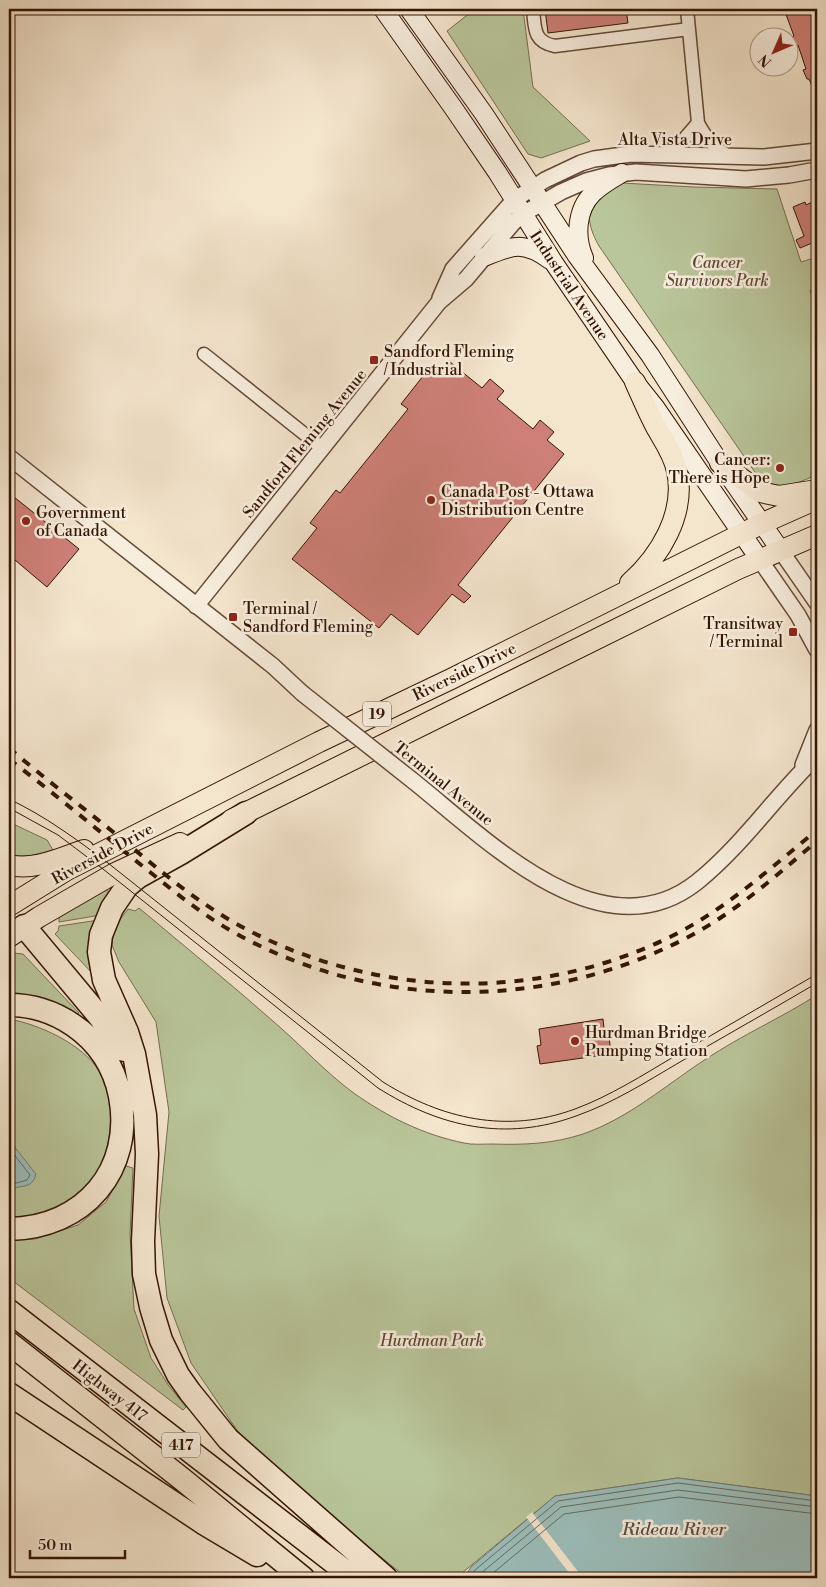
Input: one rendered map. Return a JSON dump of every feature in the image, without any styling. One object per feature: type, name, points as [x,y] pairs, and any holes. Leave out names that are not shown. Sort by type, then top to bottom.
[{"type":"highway","points":[[246,812],[181,853],[138,877],[119,896],[106,919],[101,935],[99,952],[102,966],[111,997],[127,1032],[139,1077],[145,1114],[147,1154],[143,1240],[144,1274],[155,1323],[168,1356],[190,1392],[228,1438],[386,1578]]},
{"type":"highway","points":[[13,933],[111,1031],[124,1049],[139,1077]]},
{"type":"highway","points":[[9,1005],[49,1012],[64,1019],[91,1040],[103,1053],[111,1067],[118,1087],[123,1121],[122,1137],[114,1163],[106,1178],[87,1201],[76,1210],[50,1223],[35,1227],[9,1229]]},
{"type":"highway","name":"Highway 417","points":[[9,1311],[354,1578]]},
{"type":"highway","name":"Highway 417","points":[[9,1343],[182,1479],[303,1578]]},
{"type":"highway","points":[[9,1394],[189,1514],[292,1578]]},
{"type":"main road","name":"Industrial Avenue","points":[[383,9],[497,172],[554,263],[635,382],[760,560]]},
{"type":"main road","name":"Industrial Avenue","points":[[409,9],[484,114],[543,202],[576,256],[650,355],[720,463],[781,551]]},
{"type":"main road","points":[[601,290],[583,257],[579,244],[579,224],[584,206],[593,192],[622,173]]},
{"type":"main road","points":[[484,257],[506,248],[517,246],[539,251],[554,263]]},
{"type":"main road","points":[[609,599],[638,575],[660,550],[669,532],[679,489],[678,472],[672,456],[635,382]]},
{"type":"main road","points":[[720,463],[760,492],[779,496],[817,490]]},
{"type":"main road","name":"Riverside Drive","points":[[9,906],[67,870],[145,830],[762,523],[817,499]]},
{"type":"main road","name":"Riverside Drive","points":[[13,933],[115,873],[246,812],[738,569],[817,535]]},
{"type":"main road","points":[[9,865],[25,868],[38,865],[145,830]]},
{"type":"street","points":[[533,9],[536,32],[540,40],[556,46],[689,30]]},
{"type":"street","points":[[687,9],[698,123],[707,139],[728,156]]},
{"type":"street","points":[[665,154],[679,145],[698,123]]},
{"type":"street","name":"Alta Vista Drive","points":[[518,207],[533,187],[566,169],[594,159],[630,154],[764,157],[817,151]]},
{"type":"street","name":"Alta Vista Drive","points":[[518,207],[543,202],[586,181],[622,173],[636,172],[746,179],[782,176],[817,170]]},
{"type":"street","name":"Sandford Fleming Avenue","points":[[196,606],[439,302],[466,279],[510,225],[518,207]]},
{"type":"street","name":"Sandford Fleming Avenue","points":[[439,302],[453,269],[518,207]]},
{"type":"street","points":[[204,354],[322,448]]},
{"type":"street","name":"Terminal Avenue","points":[[9,457],[273,666],[302,693],[511,859],[552,886],[585,898],[616,906],[636,907],[656,904],[678,895],[716,866],[817,756]]},
{"type":"street","points":[[781,551],[817,603]]},
{"type":"street","points":[[760,560],[798,615],[817,650]]},
{"type":"street","name":"Terminal Avenue","points":[[800,773],[817,730]]},
{"type":"street","points":[[9,906],[13,933]]},
{"type":"green space","points":[[475,9],[523,9],[533,87],[590,141],[541,158],[528,154],[447,31]]},
{"type":"green space","name":"Cancer Survivors Park","points":[[622,183],[777,189],[801,262],[817,257],[817,287],[810,290],[817,314],[817,475],[789,485],[769,484],[761,481],[599,246],[591,227],[590,207],[600,194]]},
{"type":"green space","points":[[9,822],[47,840],[53,850],[29,856],[9,856]]},
{"type":"green space","points":[[105,889],[114,896],[101,915],[59,922],[59,915]]},
{"type":"green space","name":"Hurdman Park","points":[[139,908],[257,1007],[355,1094],[407,1124],[449,1140],[467,1144],[549,1142],[583,1134],[600,1127],[632,1110],[720,1050],[817,995],[817,1496],[678,1478],[555,1496],[456,1578],[407,1578],[337,1522],[243,1439],[191,1363],[167,1298],[159,1216],[169,1112],[156,1022],[119,962],[112,945],[114,927],[128,909],[135,911]]},
{"type":"green space","points":[[99,920],[93,974],[55,934],[59,926]]},
{"type":"green space","points":[[12,953],[23,954],[79,1013],[76,1015],[9,1000],[9,956]]},
{"type":"green space","points":[[9,1019],[33,1025],[59,1037],[92,1061],[106,1087],[110,1104],[111,1123],[103,1160],[95,1176],[84,1190],[71,1201],[49,1211],[33,1215],[9,1217]]},
{"type":"green space","points":[[126,1166],[133,1168],[130,1234],[134,1309],[151,1358],[169,1386],[186,1407],[183,1410],[9,1278],[9,1241],[35,1239],[78,1225],[106,1202]]},
{"type":"water","points":[[9,1140],[36,1174],[29,1185],[9,1190]]},
{"type":"water","name":"Rideau River","points":[[678,1478],[817,1496],[817,1578],[464,1578],[471,1567],[555,1496]]},
{"type":"pier","points":[[532,1512],[583,1578],[573,1578],[526,1517]]},
{"type":"building","points":[[545,9],[626,9],[628,23],[548,33]]},
{"type":"building","points":[[784,9],[817,9],[817,98],[803,70],[806,69],[798,45],[798,28],[791,28]]},
{"type":"building","points":[[817,200],[817,241],[800,248],[796,240],[804,236],[793,207],[805,202],[806,205]]},
{"type":"building","name":"Canada Post - Ottawa Distribution Centre","points":[[450,362],[482,388],[490,379],[504,391],[497,399],[533,429],[540,420],[554,432],[547,440],[564,454],[458,585],[471,596],[464,603],[452,594],[418,635],[391,614],[379,628],[292,559],[317,528],[310,523],[336,490],[340,493],[408,409],[401,404],[431,366],[440,374]]},
{"type":"building","name":"Government of Canada","points":[[9,493],[79,549],[47,587],[9,555]]},
{"type":"building","name":"Hurdman Bridge Pumping Station","points":[[603,1019],[605,1037],[609,1036],[611,1054],[540,1064],[537,1046],[541,1045],[539,1029]]},
{"type":"tram line","points":[[9,799],[48,820],[108,863],[383,1082],[405,1095],[428,1105],[476,1119],[525,1121],[550,1117],[588,1104],[626,1085],[817,974]]},
{"type":"tram line","points":[[9,808],[58,835],[103,869],[378,1088],[401,1101],[449,1121],[498,1129],[524,1128],[550,1124],[590,1111],[642,1084],[817,983]]},
{"type":"railway","points":[[9,748],[178,884],[210,908],[244,928],[295,951],[349,969],[404,979],[459,984],[515,981],[570,972],[624,956],[676,934],[714,912],[817,830]]},
{"type":"railway","points":[[9,759],[180,896],[228,929],[282,956],[340,976],[399,988],[458,992],[519,989],[578,978],[636,960],[692,935],[725,915],[817,841]]},
{"type":"place","name":"Sandford Fleming / Industrial","points":[[374,360]]},
{"type":"place","name":"Cancer: There is Hope","points":[[780,468]]},
{"type":"place","name":"Canada Post - Ottawa Distribution Centre","points":[[431,500]]},
{"type":"place","name":"Government of Canada","points":[[26,521]]},
{"type":"place","name":"Terminal / Sandford Fleming","points":[[233,617]]},
{"type":"place","name":"Transitway / Terminal","points":[[793,632]]},
{"type":"place","name":"Hurdman Bridge Pumping Station","points":[[575,1041]]}]
